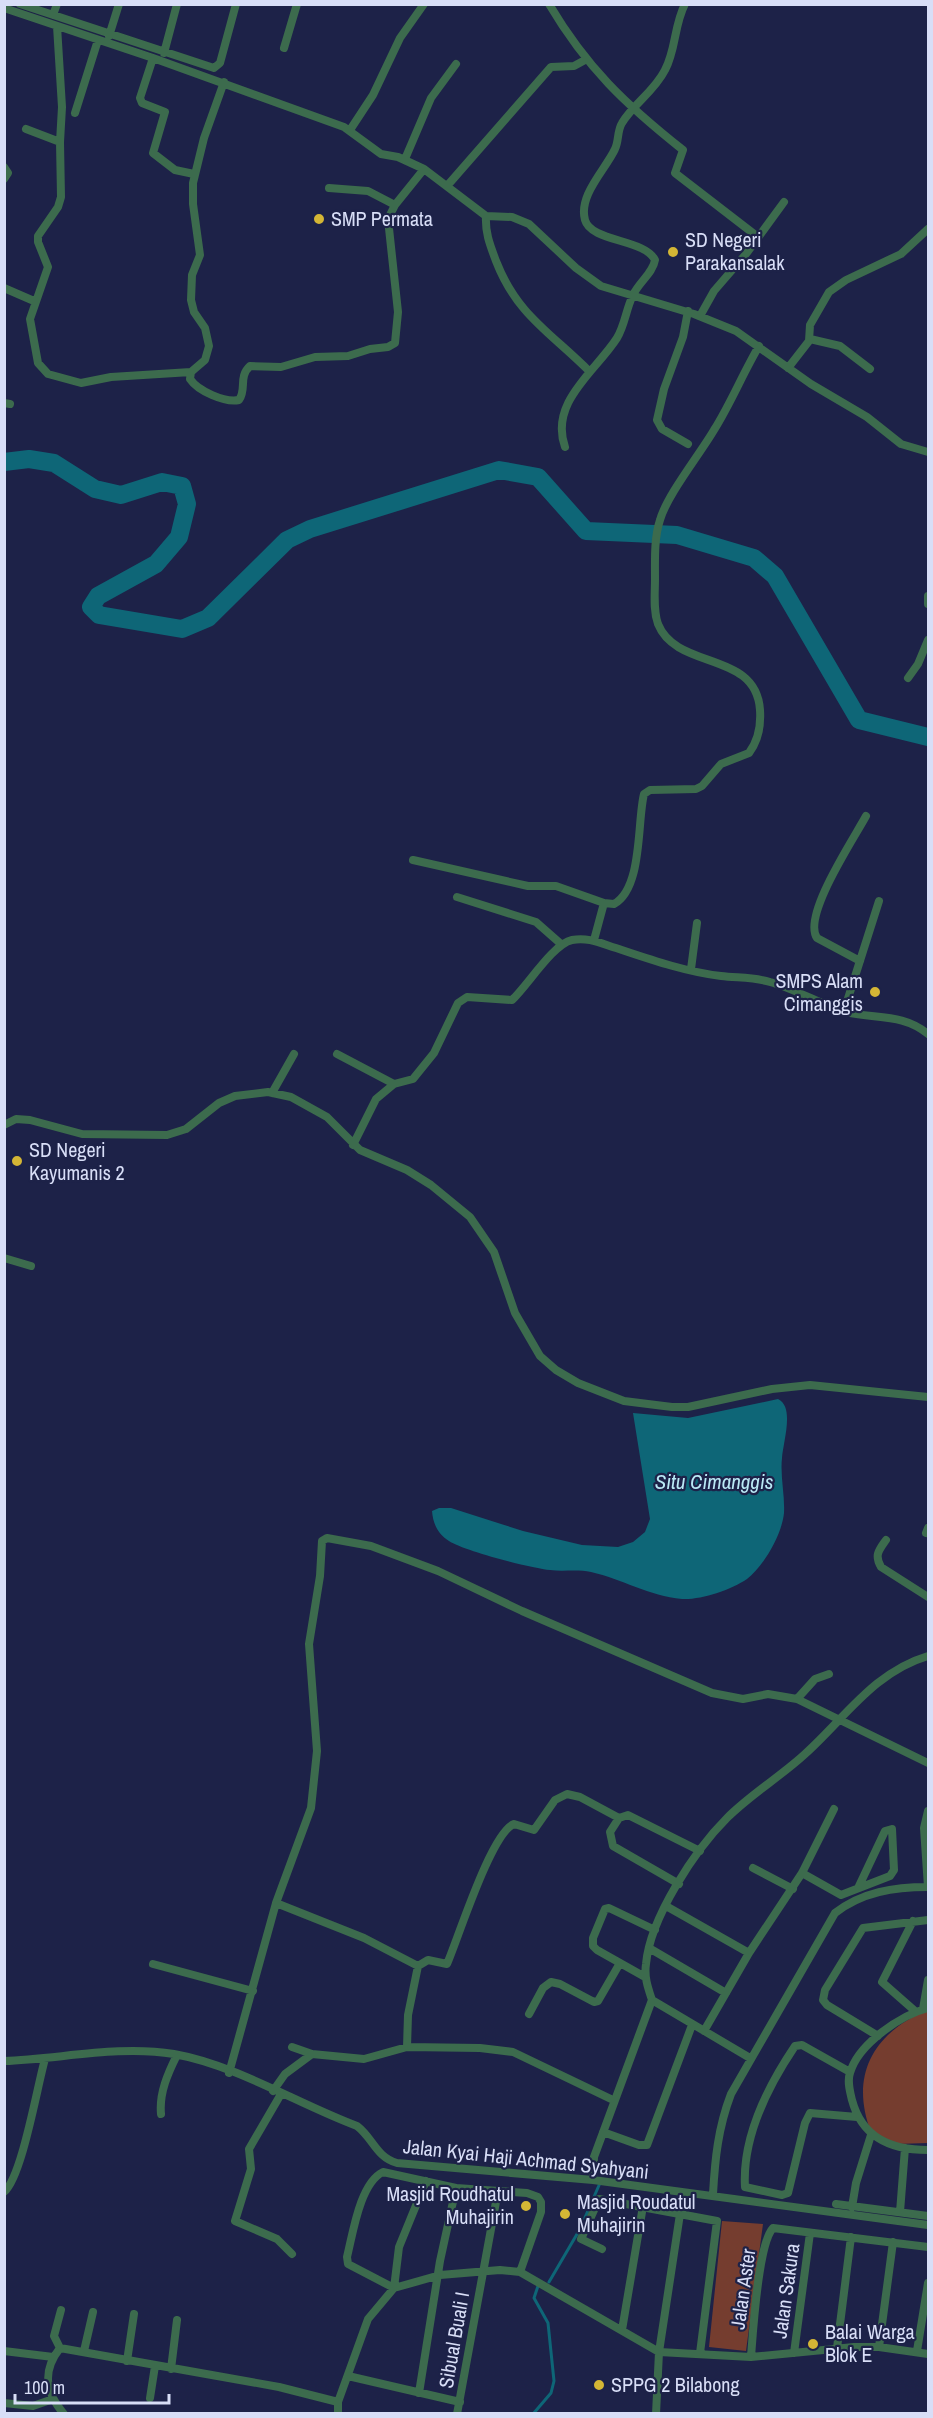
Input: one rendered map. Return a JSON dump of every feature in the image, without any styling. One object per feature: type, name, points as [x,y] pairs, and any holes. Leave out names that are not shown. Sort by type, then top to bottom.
[{"type":"street","points":[[20,4],[109,36],[209,67],[218,67],[236,4]]},
{"type":"street","points":[[53,15],[57,4]]},
{"type":"street","points":[[109,36],[119,4]]},
{"type":"street","points":[[164,53],[177,4]]},
{"type":"street","points":[[284,48],[297,4]]},
{"type":"street","points":[[350,130],[373,95],[400,38],[424,4]]},
{"type":"street","points":[[549,4],[585,60],[633,111],[683,150],[675,173],[758,237]]},
{"type":"street","points":[[565,447],[563,420],[575,391],[618,337],[632,295],[652,268],[654,256],[595,230],[586,223],[585,217],[592,188],[616,149],[620,126],[665,70],[685,4]]},
{"type":"street","points":[[4,8],[224,82],[350,130],[381,154],[405,159],[424,169],[486,216],[512,217],[524,221],[595,282],[608,290],[688,311],[736,331],[788,368],[867,417],[901,444],[928,452]]},
{"type":"street","points":[[57,26],[62,107],[61,197],[58,207],[39,236],[39,247],[48,267],[34,301],[30,319],[35,351],[41,367],[54,377],[81,383],[111,377],[191,372],[205,360],[209,346],[205,328],[194,312],[191,300],[192,276],[200,255],[193,204],[194,174],[224,82]]},
{"type":"street","points":[[75,113],[98,40]]},
{"type":"street","points":[[153,58],[140,98],[142,103],[165,112],[153,153],[173,168],[194,174]]},
{"type":"street","points":[[447,186],[551,67],[574,66],[585,60]]},
{"type":"street","points":[[405,159],[431,98],[456,64]]},
{"type":"street","points":[[26,129],[60,142]]},
{"type":"street","points":[[4,179],[8,169]]},
{"type":"street","points":[[191,372],[190,379],[200,388],[235,402],[241,398],[243,375],[250,366],[281,367],[315,357],[342,357],[392,346],[398,332],[398,312],[388,224],[395,205],[424,169]]},
{"type":"street","points":[[329,189],[368,190],[395,205]]},
{"type":"street","points":[[700,316],[714,291],[783,202]]},
{"type":"street","points":[[486,216],[488,241],[510,292],[543,331],[589,371]]},
{"type":"street","points":[[788,368],[810,339],[814,318],[824,298],[833,287],[901,254],[928,229]]},
{"type":"street","points":[[4,288],[34,301]]},
{"type":"street","points":[[688,311],[683,337],[666,384],[657,420],[662,429],[688,444]]},
{"type":"street","points":[[810,339],[840,346],[870,369]]},
{"type":"street","points":[[412,860],[528,886],[556,886],[604,903],[614,904],[623,896],[637,859],[644,794],[650,790],[687,791],[702,786],[721,764],[749,753],[754,746],[760,720],[755,691],[742,674],[734,667],[690,653],[664,634],[655,611],[655,555],[663,511],[715,429],[759,346]]},
{"type":"street","points":[[928,596],[928,604]]},
{"type":"street","points":[[908,678],[918,664],[928,640]]},
{"type":"street","points":[[860,961],[817,938],[813,927],[820,900],[866,816]]},
{"type":"street","points":[[457,897],[536,922],[561,944]]},
{"type":"street","points":[[844,1011],[879,901]]},
{"type":"street","points":[[594,940],[604,903]]},
{"type":"street","points":[[691,969],[697,923]]},
{"type":"street","points":[[353,1145],[376,1099],[394,1084],[412,1079],[421,1070],[438,1045],[458,1003],[467,997],[512,1000],[561,944],[581,939],[594,940],[721,976],[745,977],[771,982],[844,1011],[885,1015],[907,1021],[928,1034]]},
{"type":"street","points":[[272,1093],[294,1054]]},
{"type":"street","points":[[337,1054],[394,1084]]},
{"type":"street","points":[[4,1125],[16,1119],[30,1120],[82,1134],[167,1135],[186,1130],[219,1103],[235,1096],[250,1092],[272,1093],[291,1098],[318,1111],[353,1145],[430,1185],[470,1217],[494,1252],[515,1313],[540,1356],[556,1370],[597,1392],[624,1401],[672,1407],[688,1407],[796,1386],[928,1397]]},
{"type":"street","points":[[4,1258],[31,1266]]},
{"type":"street","points":[[230,2073],[276,1903],[311,1808],[317,1751],[309,1644],[320,1576],[322,1541],[327,1538],[371,1546],[438,1571],[522,1611],[712,1693],[744,1699],[768,1694],[797,1699],[928,1763]]},
{"type":"street","points":[[886,1540],[877,1553],[877,1560],[881,1567],[928,1597]]},
{"type":"street","points":[[593,2180],[594,2157],[613,2100],[652,2000],[645,1977],[649,1948],[666,1906],[700,1851],[727,1818],[806,1754],[868,1689],[894,1671],[928,1656]]},
{"type":"street","points":[[797,1699],[815,1679],[829,1674]]},
{"type":"street","points":[[407,2047],[408,2015],[418,1966],[428,1959],[447,1964],[459,1927],[492,1852],[510,1825],[516,1824],[534,1830],[555,1800],[567,1794],[580,1797],[621,1817],[632,1816],[700,1851]]},
{"type":"street","points":[[704,2031],[749,1953],[802,1874],[834,1809]]},
{"type":"street","points":[[713,2194],[715,2150],[722,2118],[750,2058],[835,1913],[849,1902],[874,1893],[928,1887],[924,1828],[928,1811]]},
{"type":"street","points":[[621,1817],[610,1832],[613,1846],[679,1884]]},
{"type":"street","points":[[802,1874],[840,1895],[890,1876],[894,1870],[891,1830],[885,1831],[859,1886]]},
{"type":"street","points":[[753,1868],[793,1889]]},
{"type":"street","points":[[872,1882],[874,1893]]},
{"type":"street","points":[[276,1903],[364,1938],[418,1966]]},
{"type":"street","points":[[666,1906],[749,1953]]},
{"type":"street","points":[[645,1977],[592,1946],[593,1938],[604,1909],[609,1908],[655,1930]]},
{"type":"street","points":[[878,2036],[827,2005],[823,2000],[825,1990],[861,1930],[928,1920]]},
{"type":"street","points":[[914,1921],[882,1982],[884,1986],[922,2009]]},
{"type":"street","points":[[649,1948],[726,1993]]},
{"type":"street","points":[[529,2014],[543,1988],[550,1982],[560,1984],[590,2001],[598,2001],[620,1963]]},
{"type":"street","points":[[153,1964],[253,1991]]},
{"type":"street","points":[[922,2009],[928,1980]]},
{"type":"street","points":[[652,2000],[750,2058]]},
{"type":"street","points":[[922,2009],[897,2020],[878,2036],[850,2072],[849,2087],[857,2117],[871,2134],[882,2142],[904,2148],[928,2150]]},
{"type":"street","points":[[603,2132],[639,2145],[647,2145],[692,2025]]},
{"type":"street","points":[[850,2072],[802,2045],[795,2046],[764,2097],[750,2148],[745,2187],[782,2195],[788,2193],[805,2123],[810,2113],[857,2117]]},
{"type":"street","points":[[292,2047],[312,2054],[364,2059],[407,2047],[480,2048],[513,2052],[613,2100]]},
{"type":"street","name":"Jalan Kyai Haji Achmad Syahyani","points":[[4,2061],[123,2051],[177,2055],[230,2073],[357,2126],[365,2132],[382,2157],[397,2163],[593,2180],[713,2194],[793,2208],[928,2225]]},
{"type":"street","points":[[292,2254],[276,2239],[236,2221],[251,2169],[249,2150],[285,2074],[312,2054]]},
{"type":"street","points":[[161,2114],[161,2099],[168,2073],[177,2055]]},
{"type":"street","points":[[4,2192],[10,2187],[20,2161],[45,2059]]},
{"type":"street","points":[[852,2207],[856,2183],[871,2134]]},
{"type":"street","points":[[900,2212],[904,2148]]},
{"type":"street","points":[[520,2272],[541,2212],[542,2202],[538,2197],[527,2193],[456,2188],[383,2172],[374,2176],[366,2190],[358,2217],[347,2257],[348,2264],[394,2288],[440,2275],[500,2270],[520,2272],[531,2276],[580,2308],[659,2352],[751,2357],[837,2348],[879,2347],[928,2354]]},
{"type":"street","points":[[338,2414],[338,2402],[368,2319],[394,2288],[399,2247],[426,2181]]},
{"type":"street","points":[[419,2393],[444,2242],[456,2188]]},
{"type":"street","name":"Sibual Buali I","points":[[457,2414],[498,2191]]},
{"type":"street","points":[[602,2249],[581,2239],[599,2199],[717,2221],[700,2353]]},
{"type":"street","points":[[836,2204],[928,2216]]},
{"type":"street","points":[[622,2330],[643,2206]]},
{"type":"street","points":[[656,2414],[659,2352],[680,2214]]},
{"type":"street","name":"Jalan Aster","points":[[751,2357],[762,2260],[768,2236],[773,2228],[810,2233]]},
{"type":"street","points":[[810,2233],[928,2247]]},
{"type":"street","name":"Jalan Sakura","points":[[794,2353],[810,2233]]},
{"type":"street","points":[[837,2348],[851,2237]]},
{"type":"street","points":[[879,2347],[893,2242]]},
{"type":"street","points":[[917,2351],[928,2283]]},
{"type":"street","points":[[61,2310],[54,2336],[64,2349]]},
{"type":"street","points":[[84,2351],[93,2312]]},
{"type":"street","points":[[127,2361],[134,2314]]},
{"type":"street","points":[[171,2369],[177,2320]]},
{"type":"street","points":[[64,2414],[53,2399],[46,2381],[53,2357],[64,2349],[279,2387],[338,2402]]},
{"type":"street","points":[[4,2351],[53,2357]]},
{"type":"street","points":[[150,2398],[155,2366]]},
{"type":"street","points":[[348,2376],[460,2402]]},
{"type":"street","points":[[4,2403],[33,2406],[53,2399]]},
{"type":"shaded area","points":[[928,2010],[928,2143],[897,2144],[871,2132],[863,2092],[865,2074],[880,2043],[909,2019]]},
{"type":"shaded area","points":[[722,2221],[763,2224],[746,2351],[709,2347]]},
{"type":"water","name":"Situ Cimanggis","points":[[778,1399],[786,1409],[787,1417],[782,1465],[783,1521],[776,1540],[760,1566],[747,1579],[724,1590],[698,1598],[682,1599],[647,1591],[591,1572],[555,1571],[528,1566],[457,1545],[442,1535],[435,1524],[432,1511],[439,1508],[451,1508],[523,1531],[582,1545],[618,1547],[633,1542],[645,1532],[650,1519],[633,1413],[688,1418]]},
{"type":"waterway","points":[[4,462],[29,459],[54,463],[95,489],[121,495],[162,482],[182,486],[187,504],[179,537],[156,564],[98,596],[91,607],[99,615],[182,629],[208,618],[287,540],[310,529],[499,470],[538,477],[586,531],[677,535],[754,558],[775,576],[859,720],[928,737]]},
{"type":"waterway","points":[[549,2282],[580,2229],[600,2183]]},
{"type":"waterway","points":[[533,2414],[551,2393],[554,2381],[548,2323],[534,2298],[538,2286]]},
{"type":"place","name":"SMP Permata","points":[[319,219]]},
{"type":"place","name":"SD Negeri Parakansalak","points":[[673,252]]},
{"type":"place","name":"SMPS Alam Cimanggis","points":[[875,992]]},
{"type":"place","name":"SD Negeri Kayumanis 2","points":[[17,1161]]},
{"type":"place","name":"Masjid Roudhatul Muhajirin","points":[[526,2206]]},
{"type":"place","name":"Masjid Roudatul Muhajirin","points":[[565,2214]]},
{"type":"place","name":"Balai Warga Blok E","points":[[813,2344]]},
{"type":"place","name":"SPPG 2 Bilabong","points":[[599,2385]]}]
